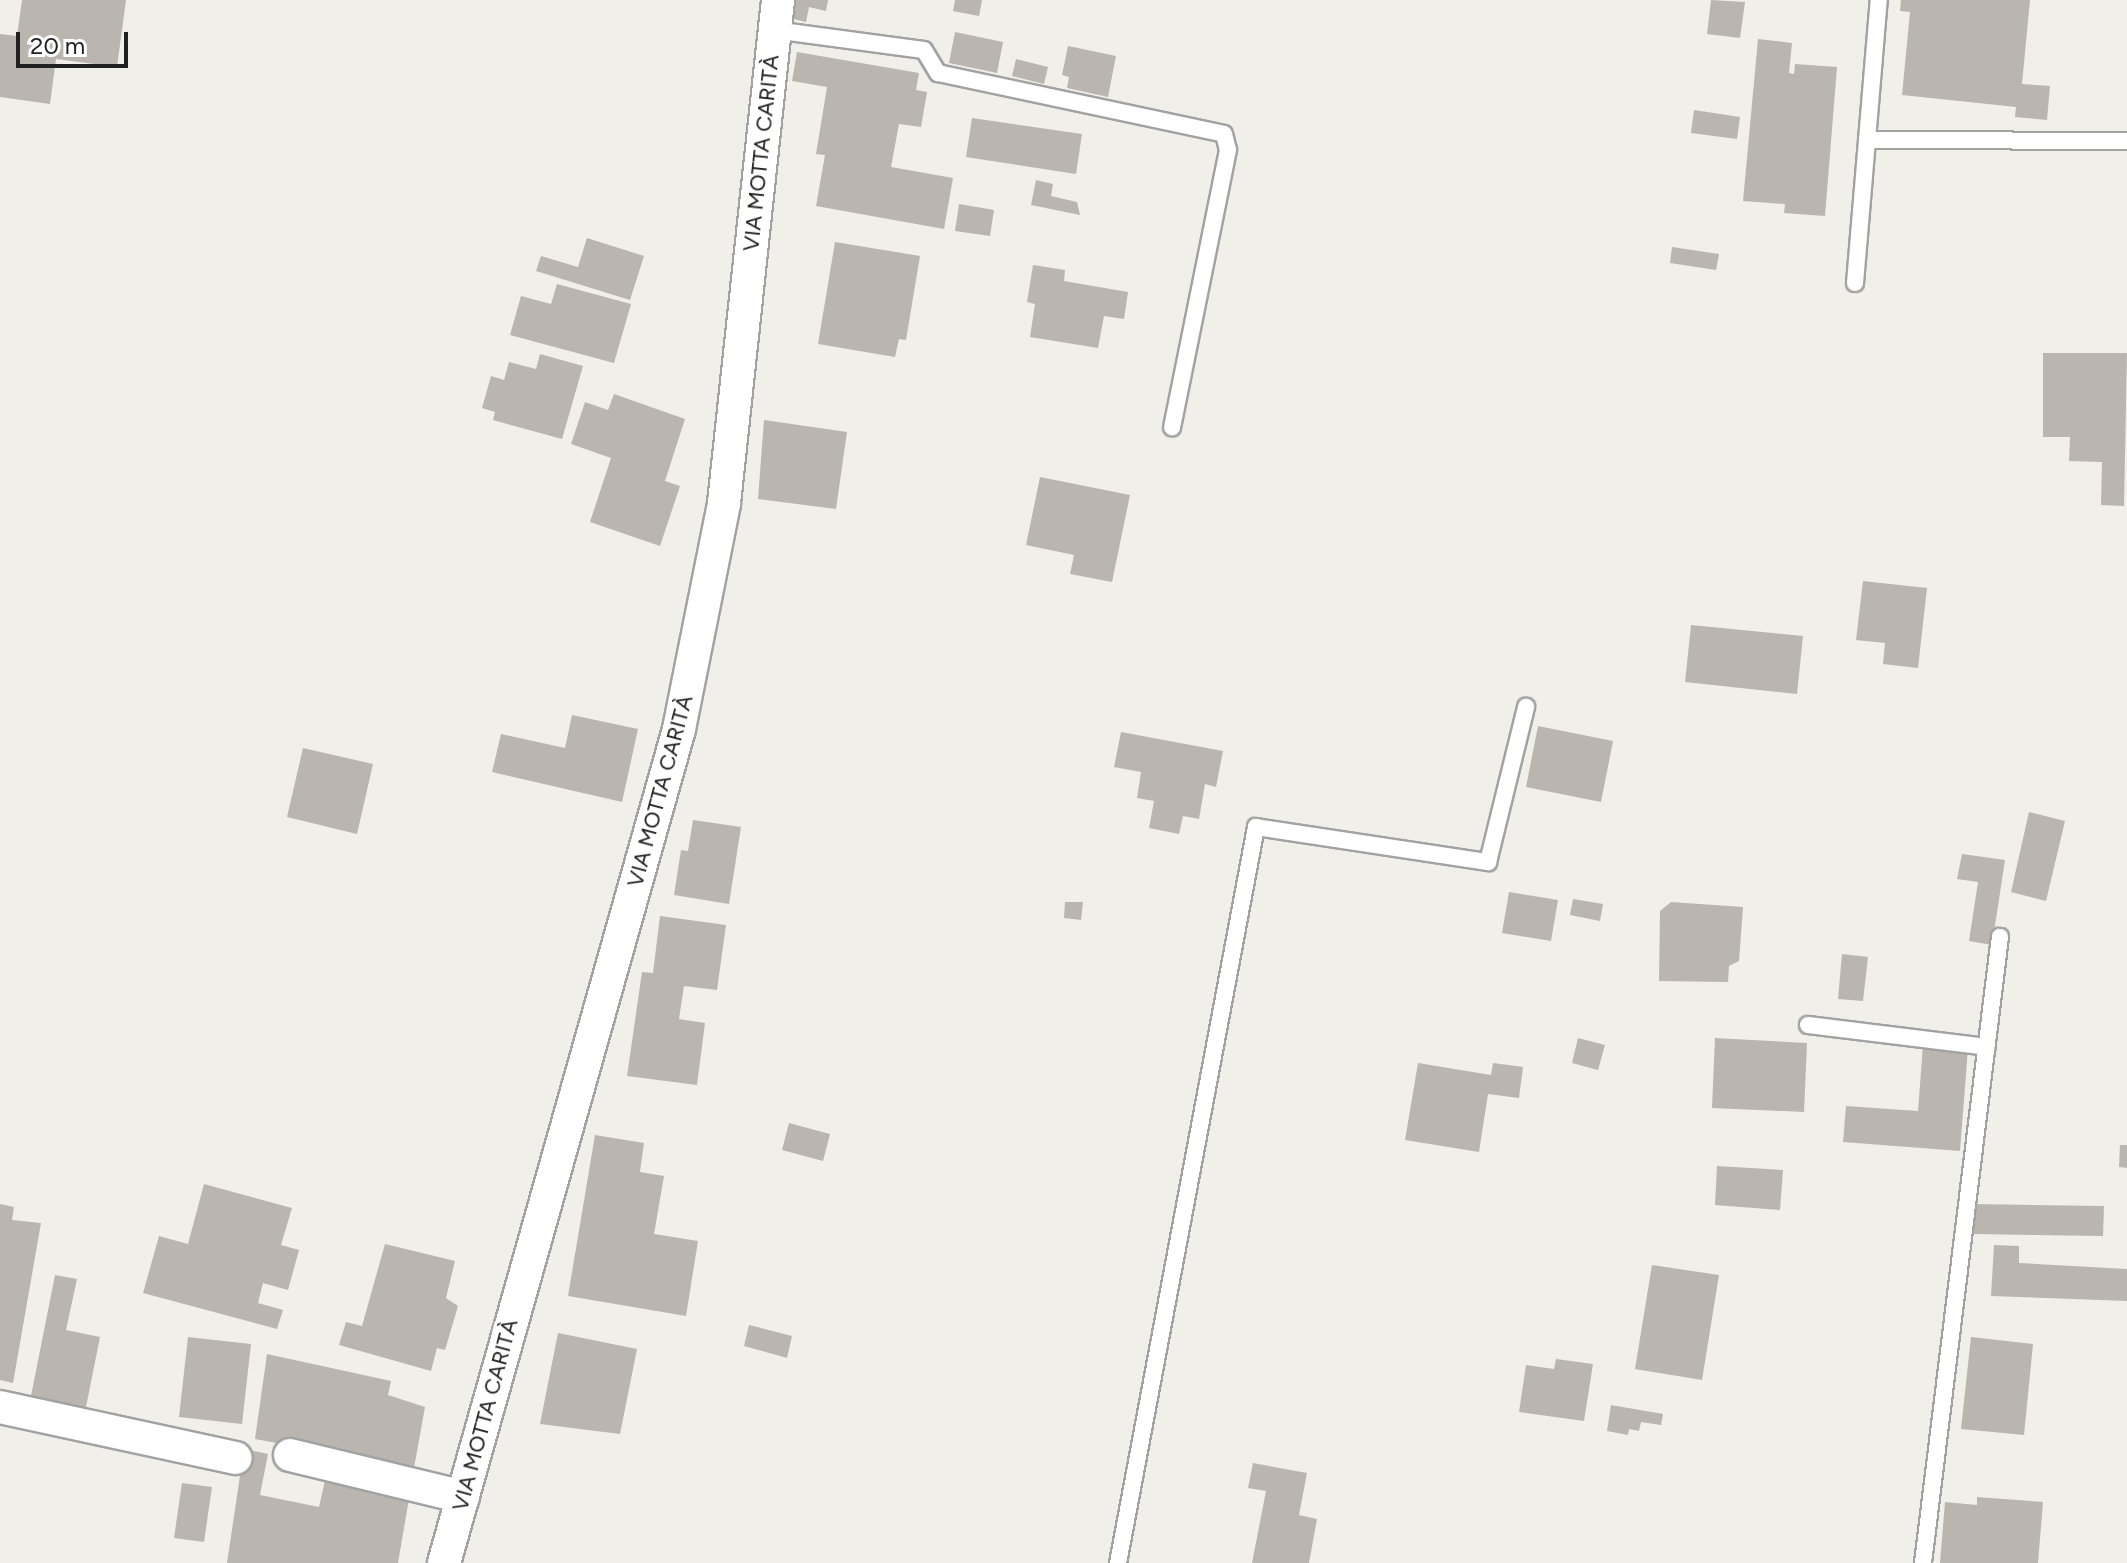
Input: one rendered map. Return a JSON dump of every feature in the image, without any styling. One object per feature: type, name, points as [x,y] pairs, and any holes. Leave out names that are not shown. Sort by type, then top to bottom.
[{"type":"street","name":"VIA MOTTA CARITÀ","points":[[444,1563],[679,729],[724,503],[776,15]]},
{"type":"street","points":[[0,1407],[236,1458]]},
{"type":"street","points":[[290,1455],[463,1497]]},
{"type":"lane","points":[[1855,283],[1879,0]]},
{"type":"lane","points":[[776,15],[924,50],[938,73],[1224,134],[1228,150],[1172,427]]},
{"type":"lane","points":[[1867,140],[2127,141]]},
{"type":"lane","points":[[1118,1563],[1256,827],[1488,862],[1526,707]]},
{"type":"lane","points":[[1923,1563],[2000,937]]},
{"type":"lane","points":[[1808,1025],[1987,1047]]},
{"type":"building","points":[[22,0],[126,0],[117,67],[56,59],[50,104],[0,97],[0,34],[17,36]]},
{"type":"building","points":[[793,0],[828,0],[826,11],[809,7],[806,22],[789,18]]},
{"type":"building","points":[[955,0],[982,0],[979,16],[953,11]]},
{"type":"building","points":[[1711,0],[1745,2],[1740,38],[1707,34]]},
{"type":"building","points":[[1901,0],[2030,0],[2022,84],[2050,86],[2047,120],[2015,117],[2016,107],[1902,95],[1910,12],[1900,11]]},
{"type":"building","points":[[955,32],[1003,42],[997,73],[949,63]]},
{"type":"building","points":[[1758,39],[1792,43],[1789,73],[1794,74],[1795,64],[1837,67],[1825,216],[1784,213],[1785,204],[1743,201]]},
{"type":"building","points":[[1068,46],[1116,56],[1108,97],[1067,88],[1069,77],[1062,75]]},
{"type":"building","points":[[797,52],[919,73],[916,90],[927,92],[921,127],[899,124],[891,167],[953,178],[944,229],[816,206],[825,155],[816,154],[827,87],[792,81]]},
{"type":"building","points":[[1016,59],[1048,67],[1044,84],[1012,76]]},
{"type":"building","points":[[1694,110],[1740,117],[1737,139],[1691,133]]},
{"type":"building","points":[[972,118],[1082,134],[1076,174],[966,157]]},
{"type":"building","points":[[1036,180],[1053,184],[1051,196],[1077,202],[1080,215],[1031,205]]},
{"type":"building","points":[[959,204],[994,210],[990,236],[955,231]]},
{"type":"building","points":[[587,238],[644,256],[630,300],[536,271],[541,256],[578,267]]},
{"type":"building","points":[[835,242],[920,256],[906,340],[899,339],[895,357],[818,344]]},
{"type":"building","points":[[1672,247],[1719,254],[1716,270],[1670,263]]},
{"type":"building","points":[[1033,265],[1065,270],[1064,281],[1128,292],[1124,319],[1104,316],[1098,348],[1030,337],[1035,304],[1027,302]]},
{"type":"building","points":[[557,284],[631,304],[614,363],[510,335],[521,296],[551,304]]},
{"type":"building","points":[[2043,353],[2127,353],[2124,506],[2101,505],[2102,462],[2069,461],[2070,437],[2043,437]]},
{"type":"building","points":[[540,354],[583,366],[562,439],[493,420],[495,412],[482,408],[491,376],[504,380],[509,362],[536,369]]},
{"type":"building","points":[[614,394],[685,419],[665,481],[680,486],[660,546],[590,522],[611,458],[571,444],[585,402],[608,410]]},
{"type":"building","points":[[764,420],[847,432],[836,509],[758,499]]},
{"type":"building","points":[[1040,477],[1130,495],[1112,582],[1070,574],[1074,555],[1026,545]]},
{"type":"building","points":[[1863,581],[1927,588],[1918,668],[1883,664],[1885,643],[1856,640]]},
{"type":"building","points":[[1691,625],[1803,636],[1797,694],[1685,682]]},
{"type":"building","points":[[572,715],[638,729],[622,802],[492,772],[501,734],[565,748]]},
{"type":"building","points":[[1538,726],[1613,741],[1601,802],[1526,787]]},
{"type":"building","points":[[1121,732],[1223,751],[1216,787],[1205,784],[1199,819],[1183,816],[1179,834],[1149,828],[1154,801],[1137,798],[1141,772],[1114,767]]},
{"type":"building","points":[[303,748],[373,764],[357,834],[287,817]]},
{"type":"building","points":[[2029,812],[2065,821],[2046,901],[2011,892]]},
{"type":"building","points":[[693,820],[741,827],[729,904],[674,895],[681,850],[688,851]]},
{"type":"building","points":[[1962,854],[2005,860],[1992,945],[1969,941],[1978,882],[1957,879]]},
{"type":"building","points":[[1509,892],[1558,900],[1551,941],[1502,933]]},
{"type":"building","points":[[1573,899],[1603,904],[1600,921],[1570,915]]},
{"type":"building","points":[[1065,902],[1083,902],[1081,920],[1064,918]]},
{"type":"building","points":[[1671,902],[1743,907],[1739,961],[1729,966],[1728,982],[1659,981],[1660,911]]},
{"type":"building","points":[[660,916],[726,925],[717,990],[684,986],[679,1019],[705,1023],[697,1085],[627,1076],[642,972],[653,973]]},
{"type":"building","points":[[1842,954],[1868,957],[1863,1001],[1838,999]]},
{"type":"building","points":[[1578,1038],[1605,1045],[1598,1070],[1572,1063]]},
{"type":"building","points":[[1715,1038],[1807,1043],[1804,1112],[1712,1108]]},
{"type":"building","points":[[1923,1045],[1968,1048],[1960,1151],[1843,1142],[1846,1106],[1918,1111]]},
{"type":"building","points":[[1418,1063],[1491,1075],[1493,1063],[1523,1067],[1519,1098],[1488,1094],[1479,1152],[1405,1140]]},
{"type":"building","points":[[789,1123],[830,1134],[823,1161],[782,1150]]},
{"type":"building","points":[[595,1135],[644,1143],[640,1172],[664,1176],[654,1234],[698,1241],[686,1316],[568,1296]]},
{"type":"building","points":[[2120,1145],[2127,1145],[2127,1168],[2119,1167]]},
{"type":"building","points":[[1717,1166],[1783,1170],[1780,1210],[1715,1205]]},
{"type":"building","points":[[204,1184],[292,1208],[281,1245],[299,1250],[288,1290],[263,1283],[258,1303],[283,1310],[277,1329],[143,1293],[159,1236],[188,1244]]},
{"type":"building","points":[[0,1204],[14,1207],[12,1220],[41,1223],[13,1383],[0,1380]]},
{"type":"building","points":[[1973,1204],[2104,1206],[2103,1236],[1973,1234]]},
{"type":"building","points":[[385,1244],[455,1261],[446,1298],[458,1306],[445,1350],[437,1348],[431,1371],[339,1345],[346,1322],[362,1326]]},
{"type":"building","points":[[1994,1245],[2019,1246],[2019,1263],[2127,1269],[2127,1301],[1991,1296]]},
{"type":"building","points":[[1652,1265],[1719,1275],[1702,1380],[1635,1369]]},
{"type":"building","points":[[55,1275],[77,1279],[66,1330],[100,1337],[85,1412],[30,1401]]},
{"type":"building","points":[[749,1325],[792,1336],[787,1358],[744,1346]]},
{"type":"building","points":[[558,1333],[637,1349],[620,1434],[540,1424]]},
{"type":"building","points":[[188,1337],[251,1344],[242,1424],[179,1417]]},
{"type":"building","points":[[1971,1337],[2033,1344],[2024,1435],[1961,1429]]},
{"type":"building","points":[[267,1354],[391,1381],[388,1395],[425,1407],[414,1468],[255,1439]]},
{"type":"building","points":[[1556,1359],[1593,1364],[1584,1421],[1519,1412],[1526,1365],[1554,1369]]},
{"type":"building","points":[[1611,1405],[1663,1414],[1661,1425],[1641,1422],[1639,1431],[1629,1429],[1628,1435],[1607,1431]]},
{"type":"building","points":[[244,1449],[268,1454],[260,1495],[319,1507],[326,1476],[410,1493],[398,1563],[227,1563]]},
{"type":"building","points":[[1253,1463],[1307,1473],[1299,1515],[1317,1519],[1309,1563],[1252,1563],[1266,1491],[1248,1488]]},
{"type":"building","points":[[182,1483],[212,1487],[204,1542],[174,1538]]},
{"type":"building","points":[[1977,1497],[2043,1502],[2038,1563],[1940,1563],[1945,1502],[1977,1505]]}]
